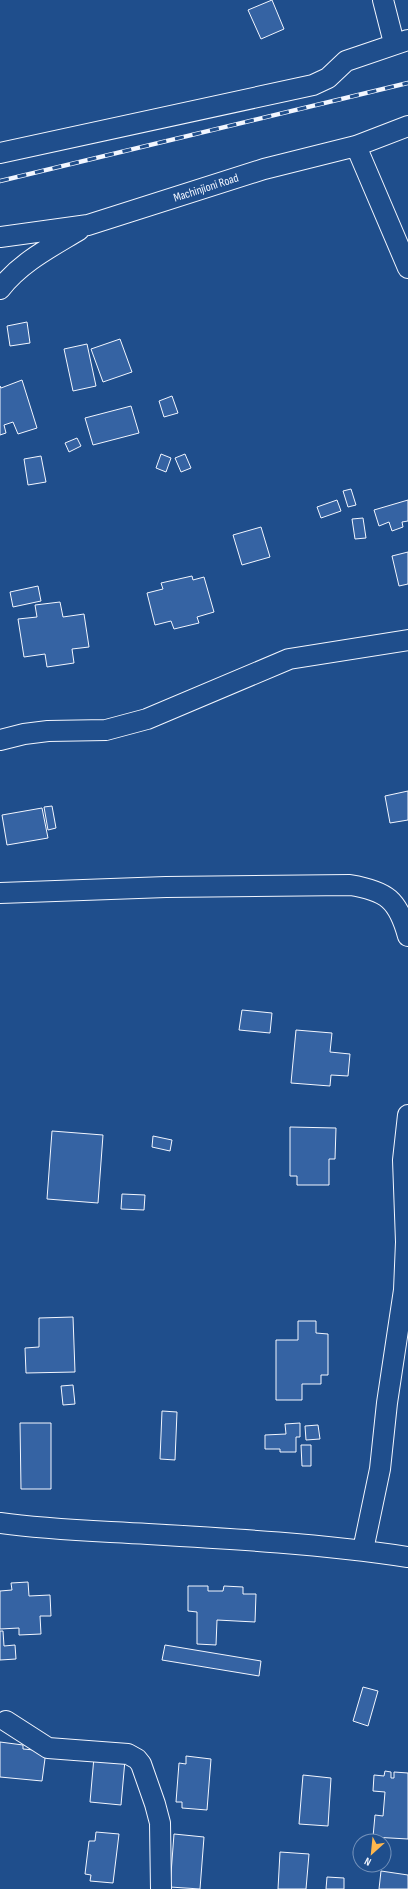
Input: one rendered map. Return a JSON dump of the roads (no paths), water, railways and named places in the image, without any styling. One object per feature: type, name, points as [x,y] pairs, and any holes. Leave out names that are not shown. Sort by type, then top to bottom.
[{"type":"street","points":[[0,153],[313,85],[328,78],[346,61],[401,42],[383,0]]},
{"type":"street","name":"Machinjioni Road","points":[[0,237],[88,225],[264,168],[356,146],[408,126]]},
{"type":"street","points":[[356,146],[408,268]]},
{"type":"street","points":[[0,289],[9,278],[38,254],[88,225]]},
{"type":"street","points":[[0,740],[24,734],[48,731],[106,730],[147,718],[289,659],[408,640]]},
{"type":"street","points":[[0,893],[166,887],[350,886],[368,888],[382,893],[394,904],[402,917],[408,936]]},
{"type":"street","points":[[363,1550],[380,1469],[387,1403],[404,1290],[406,1242],[403,1160],[408,1115]]},
{"type":"street","points":[[0,1522],[28,1527],[177,1535],[363,1550],[408,1557]]},
{"type":"street","points":[[6,1721],[48,1748],[128,1754],[137,1759],[144,1770],[160,1823],[161,1889]]},
{"type":"railway","points":[[0,181],[408,83]]}]
